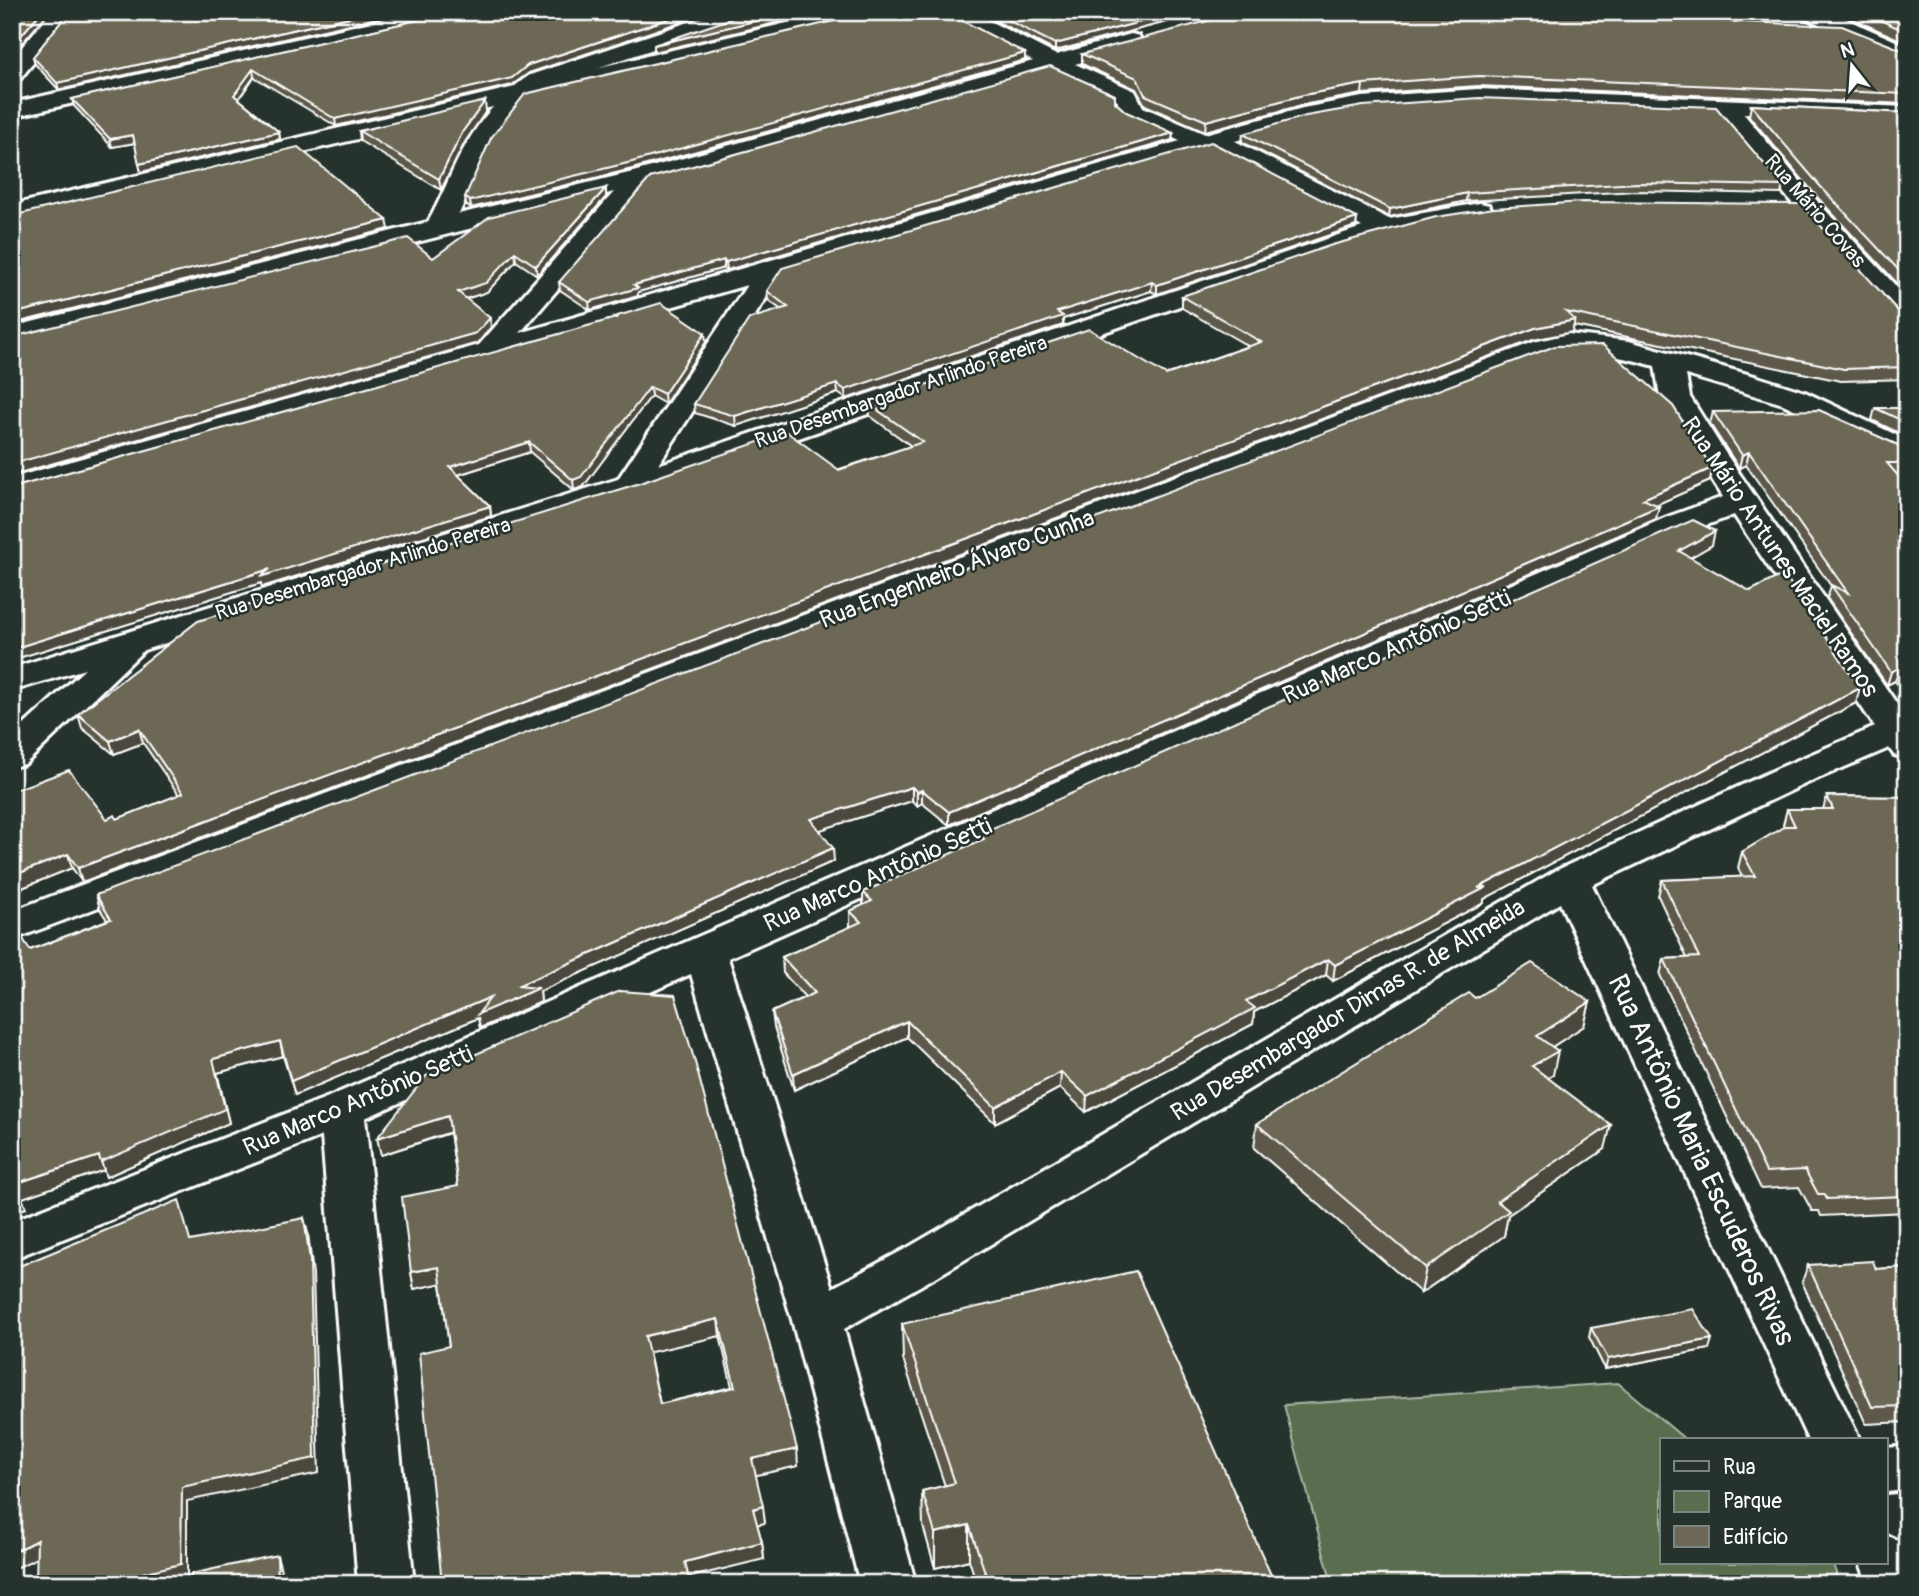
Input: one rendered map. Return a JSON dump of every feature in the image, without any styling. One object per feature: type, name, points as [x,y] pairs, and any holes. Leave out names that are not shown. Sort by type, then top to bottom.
[{"type":"street","points":[[12,74],[63,12]]},
{"type":"street","points":[[12,110],[446,12]]},
{"type":"street","points":[[438,227],[455,198],[478,144],[516,95],[538,80],[741,12]]},
{"type":"street","points":[[12,203],[825,12]]},
{"type":"street","points":[[12,213],[863,12]]},
{"type":"street","points":[[955,12],[1052,62],[1126,96],[1130,99],[1129,107],[1135,112],[1208,140],[1385,228]]},
{"type":"street","points":[[1811,12],[1907,54]]},
{"type":"street","points":[[1788,24],[1842,26]]},
{"type":"street","points":[[12,336],[640,178],[1153,36]]},
{"type":"street","points":[[12,488],[1208,140],[1362,104],[1412,99],[1504,97],[1907,114]]},
{"type":"street","name":"Rua Mário Covas","points":[[1724,106],[1807,205],[1907,315]]},
{"type":"street","points":[[489,351],[640,178]]},
{"type":"street","points":[[1767,205],[1807,205]]},
{"type":"street","name":"Rua Desembargador Arlindo Pereira","points":[[12,680],[629,486],[1321,248],[1385,228],[1454,214],[1503,209]]},
{"type":"street","points":[[629,486],[771,269]]},
{"type":"street","name":"Rua Engenheiro Álvaro Cunha","points":[[12,926],[1544,348],[1568,343],[1596,345],[1669,362],[1794,398],[1907,452]]},
{"type":"street","name":"Rua Mário Antunes Maciel Ramos","points":[[1669,362],[1675,397],[1741,501],[1902,739]]},
{"type":"street","name":"Rua Marco Antônio Setti","points":[[12,1241],[342,1110],[1667,529],[1741,501]]},
{"type":"street","points":[[12,756],[136,640]]},
{"type":"street","name":"Rua Desembargador Dimas R. de Almeida","points":[[817,1321],[924,1261],[1569,880],[1791,776],[1902,739]]},
{"type":"street","name":"Rua Antônio Maria Escuderos Rivas","points":[[1569,880],[1833,1438]]},
{"type":"street","points":[[705,951],[817,1321],[888,1584]]},
{"type":"street","points":[[342,1110],[386,1584]]},
{"type":"street","points":[[1888,1470],[1907,1468]]},
{"type":"street","points":[[1888,1564],[1896,1584]]},
{"type":"green space","points":[[1618,1383],[1684,1438],[1660,1438],[1660,1564],[1832,1564],[1841,1584],[1332,1584],[1284,1405]]},
{"type":"building","points":[[12,12],[41,12],[12,46]]},
{"type":"building","points":[[69,12],[372,12],[57,83],[33,57]]},
{"type":"building","points":[[453,12],[689,12],[528,65],[512,78],[335,119],[253,69],[234,95],[279,132],[139,164],[133,135],[110,139],[72,99]]},
{"type":"building","points":[[750,12],[792,12],[654,45]]},
{"type":"building","points":[[872,12],[946,12],[1025,53],[632,162],[470,201],[465,197],[491,138],[525,94]]},
{"type":"building","points":[[992,12],[1179,12],[1055,44]]},
{"type":"building","points":[[1242,12],[1489,12],[1842,26],[1907,52],[1907,94],[1479,76],[1363,84],[1303,95],[1206,121],[1145,95],[1137,78],[1082,54]]},
{"type":"building","points":[[1862,12],[1907,12],[1907,32]]},
{"type":"building","points":[[1050,66],[1115,95],[1115,102],[1126,112],[1173,133],[726,262],[724,260],[634,285],[638,288],[589,302],[559,282],[650,178]]},
{"type":"building","points":[[1479,98],[1716,107],[1783,186],[1638,183],[1467,193],[1390,209],[1243,134],[1306,116],[1363,106]]},
{"type":"building","points":[[485,101],[463,131],[439,179],[359,131]]},
{"type":"building","points":[[1751,105],[1907,113],[1907,279],[1821,187]]},
{"type":"building","points":[[1211,142],[1357,218],[1157,285],[1152,282],[1057,312],[1063,316],[845,390],[837,384],[735,416],[694,404],[749,319],[788,307],[767,291],[782,268]]},
{"type":"building","points":[[298,147],[387,220],[12,314],[12,216]]},
{"type":"building","points":[[606,188],[536,266],[515,252],[486,283],[458,292],[490,318],[476,333],[12,464],[12,337],[408,238],[433,258],[489,217]]},
{"type":"building","points":[[1582,202],[1801,204],[1898,311],[1907,313],[1907,367],[1844,369],[1566,312],[1575,320],[1535,328],[78,868],[68,854],[12,876],[12,791],[69,770],[107,819],[115,815],[117,819],[183,793],[139,729],[110,741],[78,714],[198,621],[640,483],[787,432],[839,470],[923,442],[869,404],[1089,329],[1166,375],[1261,342],[1182,296],[1332,245],[1436,217],[1494,208]]},
{"type":"building","points":[[661,303],[705,333],[664,394],[650,387],[581,477],[573,480],[529,442],[450,467],[490,506],[260,577],[270,569],[12,649],[12,488]]},
{"type":"building","points":[[1603,345],[1673,406],[1712,468],[1643,499],[1659,506],[949,812],[922,790],[917,792],[912,787],[811,819],[833,848],[517,986],[539,988],[478,1014],[491,997],[291,1081],[280,1041],[213,1059],[225,1109],[101,1162],[99,1156],[17,1183],[20,1193],[12,1196],[12,926],[15,926],[30,950],[111,919],[96,895],[1555,346]]},
{"type":"building","points":[[1875,408],[1907,408],[1907,423]]},
{"type":"building","points":[[1819,410],[1907,449],[1907,463],[1887,463],[1907,486],[1907,678],[1900,667],[1891,672],[1831,585],[1848,593],[1749,452],[1742,455],[1713,412]]},
{"type":"building","points":[[1693,520],[1715,531],[1679,551],[1750,591],[1784,574],[1860,688],[1335,965],[1328,959],[1246,1001],[1255,1008],[1087,1096],[1061,1072],[995,1107],[907,1021],[793,1074],[772,1012],[815,993],[782,957],[861,922],[850,911],[872,901],[863,892],[984,839],[979,834]]},
{"type":"building","points":[[1827,796],[1907,797],[1907,1196],[1827,1199],[1824,1194],[1818,1194],[1805,1170],[1766,1172],[1664,959],[1699,957],[1662,880],[1755,876],[1742,852],[1785,826],[1795,826],[1787,809],[1833,809]]},
{"type":"building","points":[[1532,963],[1590,1002],[1537,1036],[1558,1051],[1532,1066],[1611,1125],[1497,1201],[1509,1211],[1426,1268],[1257,1124],[1469,993],[1475,998]]},
{"type":"building","points":[[620,991],[675,995],[797,1449],[752,1459],[763,1506],[753,1509],[762,1542],[685,1562],[690,1584],[442,1584],[419,1353],[449,1346],[439,1267],[411,1272],[402,1197],[458,1186],[448,1116],[377,1138],[426,1076]],"holes":[[[718,1319],[735,1387],[660,1404],[645,1336]]]},
{"type":"building","points":[[179,1200],[190,1241],[304,1218],[310,1260],[315,1458],[182,1487],[181,1564],[95,1584],[36,1584],[37,1540],[12,1553],[12,1269]]},
{"type":"building","points":[[1873,1261],[1876,1269],[1907,1267],[1907,1406],[1872,1407],[1808,1265]]},
{"type":"building","points":[[1136,1271],[1275,1584],[989,1584],[969,1525],[935,1533],[922,1491],[955,1483],[902,1324]]},
{"type":"building","points":[[1693,1309],[1712,1339],[1608,1359],[1591,1328]]},
{"type":"building","points":[[277,1555],[278,1584],[191,1584],[191,1574]]}]
